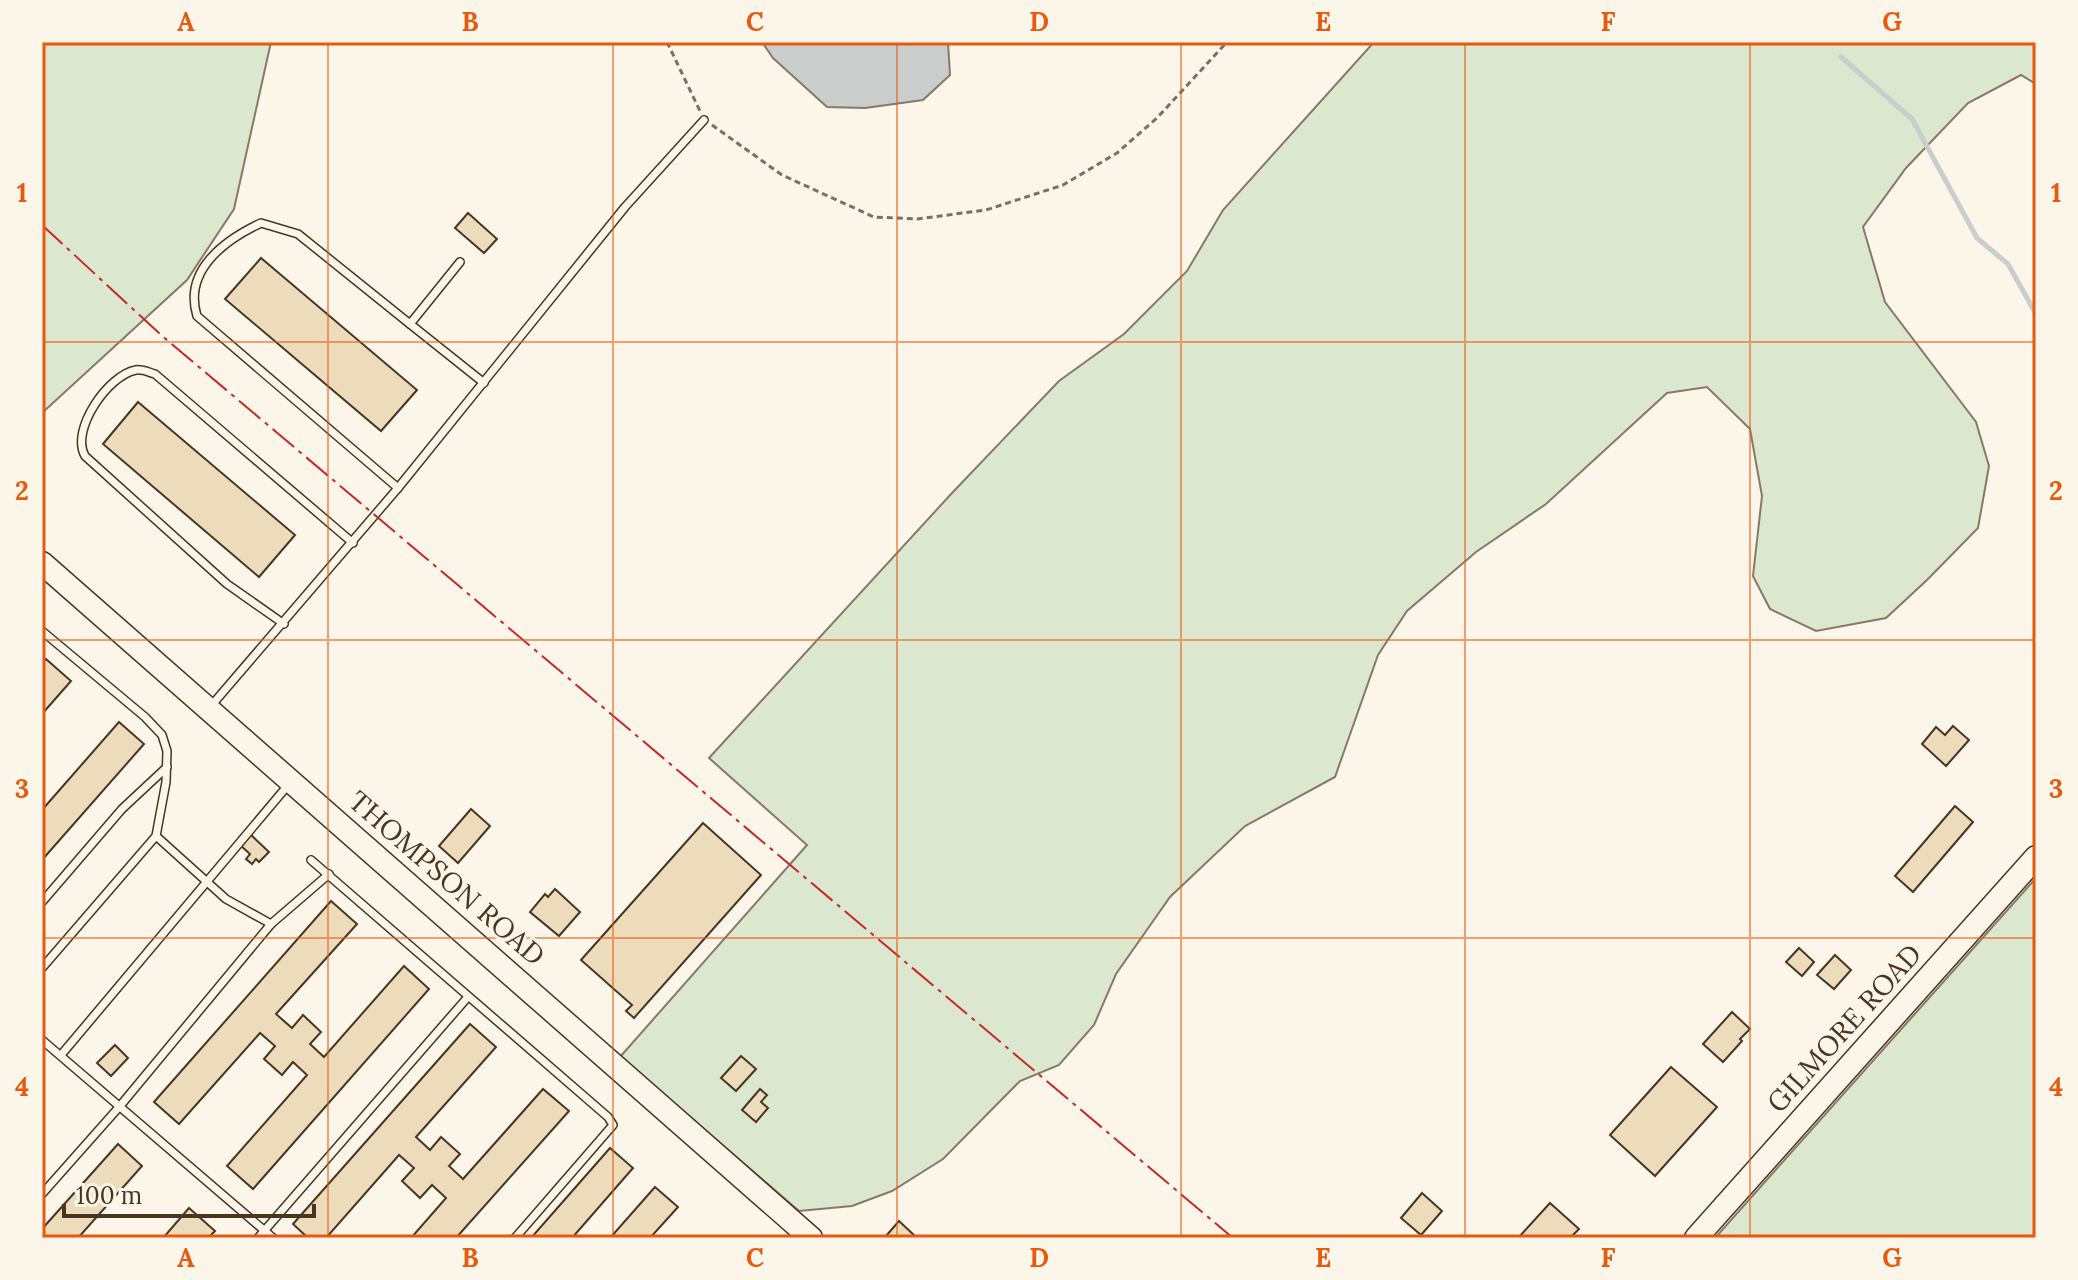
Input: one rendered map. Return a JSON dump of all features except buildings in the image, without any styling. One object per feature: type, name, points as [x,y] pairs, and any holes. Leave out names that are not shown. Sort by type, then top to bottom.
[{"type":"main road","name":"THOMPSON ROAD","points":[[42,563],[811,1238]]},
{"type":"main road","name":"GILMORE ROAD","points":[[1696,1238],[2036,857]]},
{"type":"lane","points":[[209,709],[353,543],[625,207],[704,120]]},
{"type":"lane","points":[[398,488],[197,316],[194,294],[197,279],[207,260],[231,239],[261,223],[298,234],[484,383]]},
{"type":"lane","points":[[410,324],[460,262]]},
{"type":"lane","points":[[284,624],[227,584],[85,456],[80,441],[84,424],[111,383],[139,369],[155,374],[353,543]]},
{"type":"lane","points":[[42,631],[145,717],[162,735],[167,751],[156,836],[42,968]]},
{"type":"lane","points":[[42,902],[122,809],[167,767]]},
{"type":"lane","points":[[61,1055],[291,781]]},
{"type":"lane","points":[[156,836],[226,899],[271,924]]},
{"type":"lane","points":[[311,860],[608,1117],[613,1125],[515,1238]]},
{"type":"lane","points":[[42,1194],[120,1106],[271,924],[329,874]]},
{"type":"lane","points":[[258,1238],[467,998]]},
{"type":"lane","points":[[42,1040],[273,1238]]},
{"type":"path","points":[[667,42],[704,120],[782,175],[874,217],[917,219],[986,210],[1063,185],[1117,153],[1157,118],[1227,42]]},
{"type":"green space","points":[[42,42],[271,42],[234,209],[187,280],[42,413]]},
{"type":"green space","points":[[1374,42],[2036,42],[2036,84],[2021,75],[1968,103],[1906,168],[1863,227],[1885,302],[1976,422],[1989,466],[1978,528],[1886,618],[1816,631],[1770,609],[1753,576],[1762,496],[1750,429],[1707,387],[1667,393],[1546,504],[1476,552],[1407,611],[1378,655],[1335,777],[1245,826],[1170,897],[1116,974],[1094,1025],[1059,1065],[1020,1081],[943,1159],[892,1191],[852,1206],[799,1211],[620,1057],[807,845],[709,758],[1059,381],[1124,334],[1187,271],[1223,210]]},
{"type":"green space","points":[[2036,878],[2036,1238],[1715,1238]]},
{"type":"shaded area","points":[[762,42],[948,42],[950,75],[923,100],[865,108],[827,107],[773,58]]},
{"type":"waterway","points":[[1841,57],[1912,119],[1977,238],[2008,264],[2036,314]]},
{"type":"power","points":[[42,225],[161,335],[1233,1238]]}]
